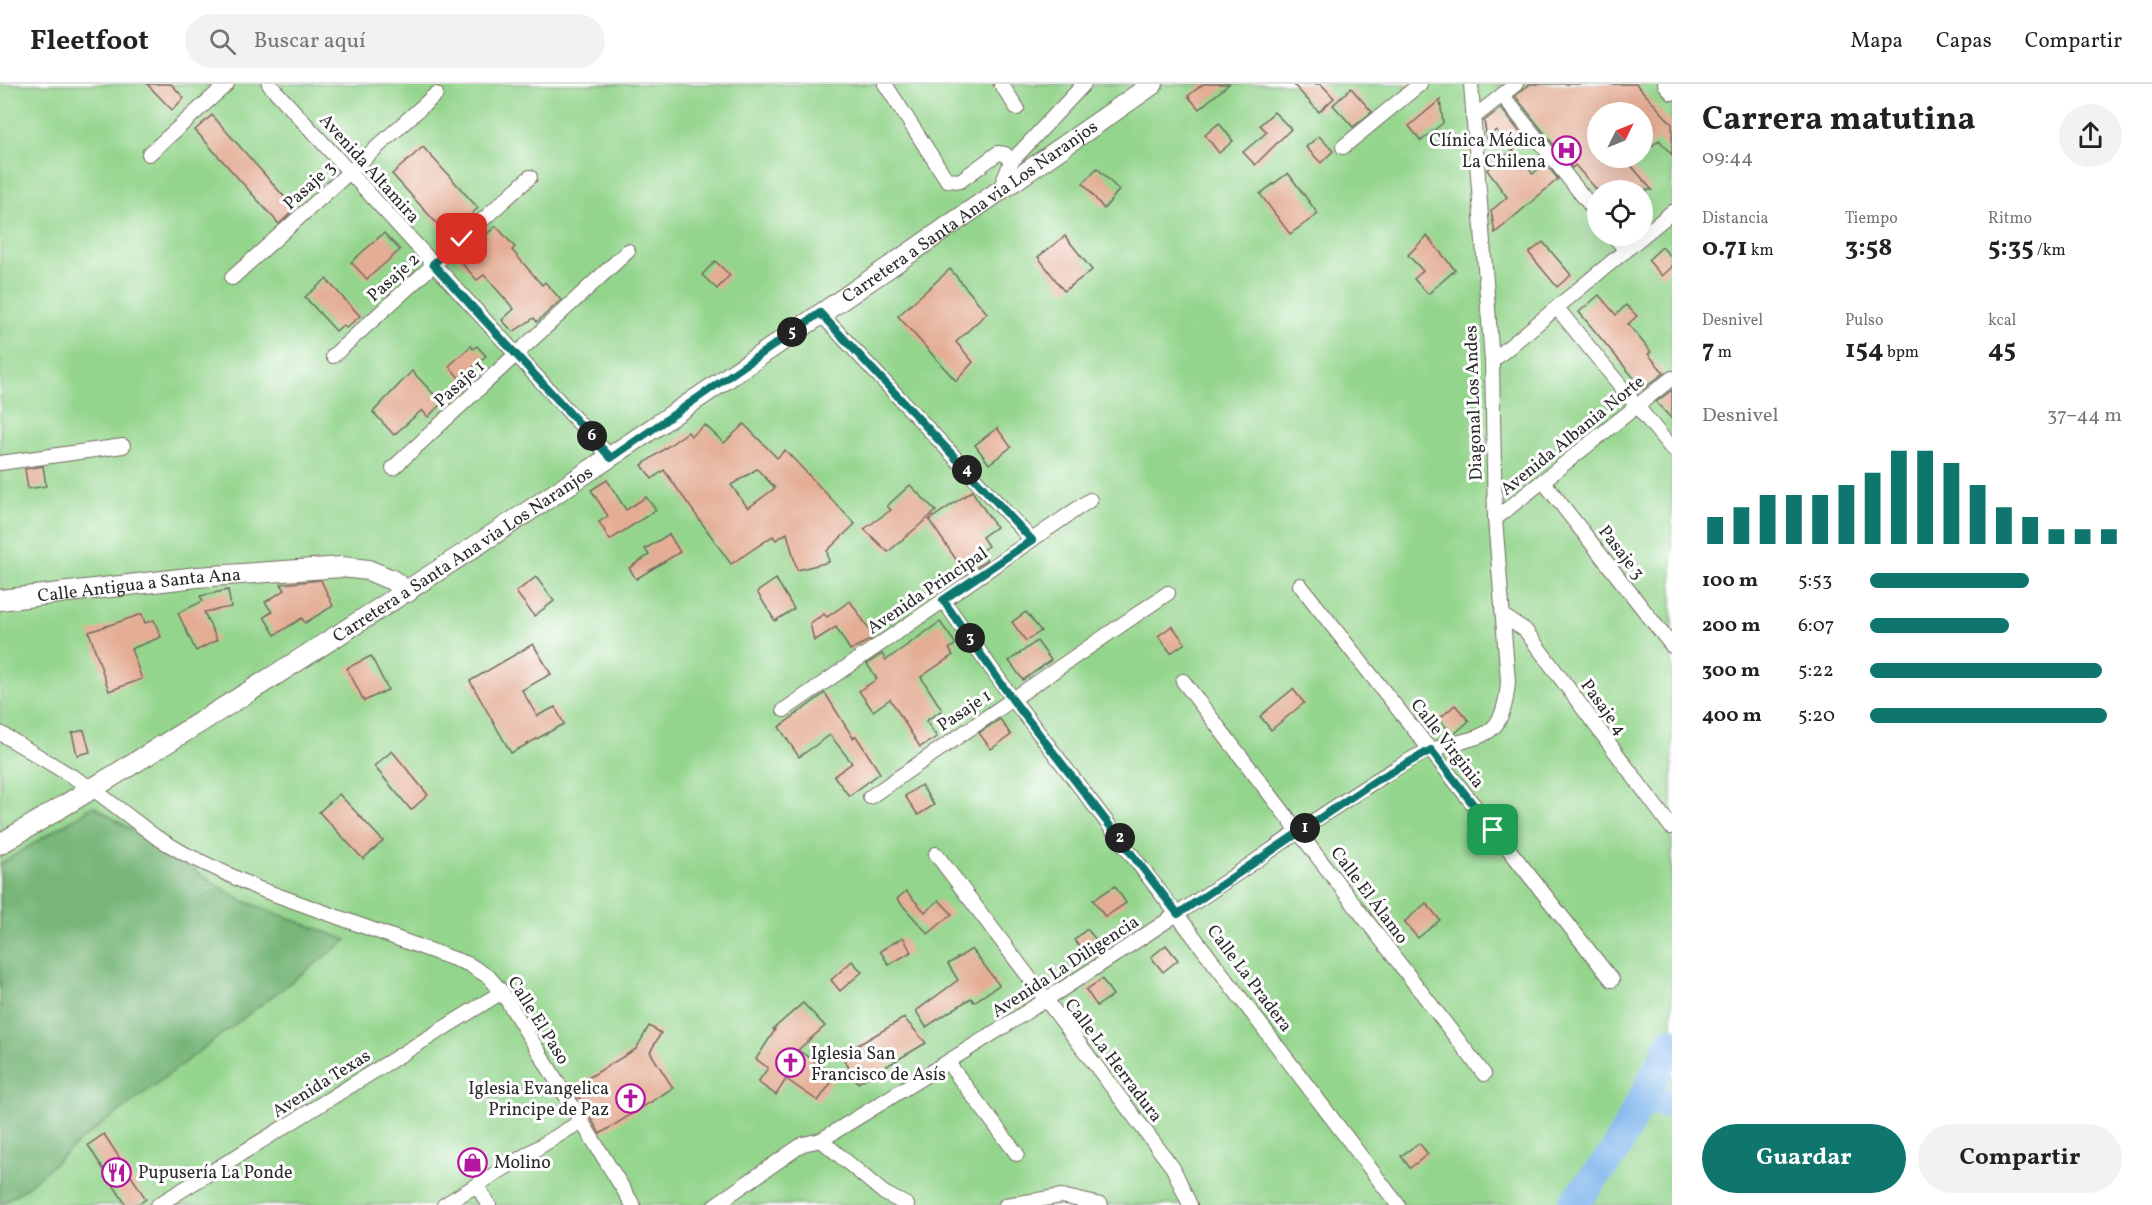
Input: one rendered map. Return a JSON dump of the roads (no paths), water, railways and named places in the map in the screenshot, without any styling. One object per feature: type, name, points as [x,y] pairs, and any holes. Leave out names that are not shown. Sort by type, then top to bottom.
[{"type":"main road","name":"Carretera a Santa Ana via Los Naranjos","points":[[0,844],[93,789],[408,592],[611,458],[1153,84]]},
{"type":"main road","name":"Calle Antigua a Santa Ana","points":[[0,600],[197,577],[342,567],[368,570],[392,580],[408,592]]},
{"type":"street","points":[[149,154],[227,84]]},
{"type":"street","name":"Avenida Altamira","points":[[269,84],[611,458]]},
{"type":"street","points":[[885,84],[947,180],[960,181],[998,153],[1005,154],[1011,162]]},
{"type":"street","points":[[1001,84],[1017,108]]},
{"type":"street","points":[[999,190],[1011,162],[1084,84]]},
{"type":"street","points":[[1343,147],[1420,84]]},
{"type":"street","name":"Diagonal Los Andes","points":[[1471,84],[1492,361],[1495,519],[1508,681],[1506,704],[1500,720]]},
{"type":"street","points":[[1473,118],[1516,84]]},
{"type":"street","points":[[1665,84],[1672,93]]},
{"type":"street","name":"Pasaje 3","points":[[232,278],[436,94]]},
{"type":"street","points":[[1502,95],[1587,201]]},
{"type":"street","name":"Pasaje 2","points":[[333,356],[530,177]]},
{"type":"street","points":[[1492,361],[1672,212]]},
{"type":"street","points":[[1622,246],[1626,251]]},
{"type":"street","name":"Pasaje 1","points":[[393,468],[628,251]]},
{"type":"street","points":[[1557,308],[1672,449]]},
{"type":"street","points":[[820,313],[1032,540]]},
{"type":"street","name":"Avenida Albania Norte","points":[[1495,519],[1672,378]]},
{"type":"street","points":[[0,463],[123,446]]},
{"type":"street","name":"Pasaje 3","points":[[1544,481],[1672,646]]},
{"type":"street","name":"Avenida Principal","points":[[784,710],[1090,500]]},
{"type":"street","name":"Calle Virginia","points":[[1300,585],[1612,980]]},
{"type":"street","name":"Pasaje 1","points":[[870,797],[1168,593]]},
{"type":"street","name":"Calle La Pradera","points":[[943,600],[1012,699],[1398,1205]]},
{"type":"street","name":"Pasaje 4","points":[[1503,616],[1525,630],[1671,827]]},
{"type":"street","name":"Calle El Álamo","points":[[1183,681],[1484,1074]]},
{"type":"street","name":"Avenida La Diligencia","points":[[715,1205],[803,1144],[820,1140],[948,1063],[1178,914],[1375,781],[1431,750],[1465,743],[1485,734],[1500,720]]},
{"type":"street","name":"Calle El Paso","points":[[0,733],[93,789],[156,837],[185,854],[257,888],[468,964],[489,977],[502,992],[633,1205]]},
{"type":"street","name":"Calle La Herradura","points":[[936,854],[1173,1168],[1190,1205]]},
{"type":"street","name":"Avenida Texas","points":[[158,1205],[502,992]]},
{"type":"street","points":[[948,1063],[1017,1154]]},
{"type":"street","points":[[444,1205],[580,1122]]},
{"type":"street","points":[[820,1140],[884,1193],[907,1205]]},
{"type":"street","points":[[477,1186],[489,1205]]},
{"type":"street","points":[[1006,1205],[1062,1197],[1101,1205]]},
{"type":"waterway","points":[[1572,1205],[1614,1153],[1672,1042]]},
{"type":"waterway","points":[[1643,1098],[1672,1104]]},
{"type":"place","name":"Clínica Médica La Chilena","points":[[1567,150]]},
{"type":"place","name":"Iglesia San Francisco de Asís","points":[[790,1063]]},
{"type":"place","name":"Iglesia Evangelica Principe de Paz","points":[[630,1098]]},
{"type":"place","name":"Molino","points":[[473,1162]]},
{"type":"place","name":"Pupusería La Ponde","points":[[117,1172]]}]
